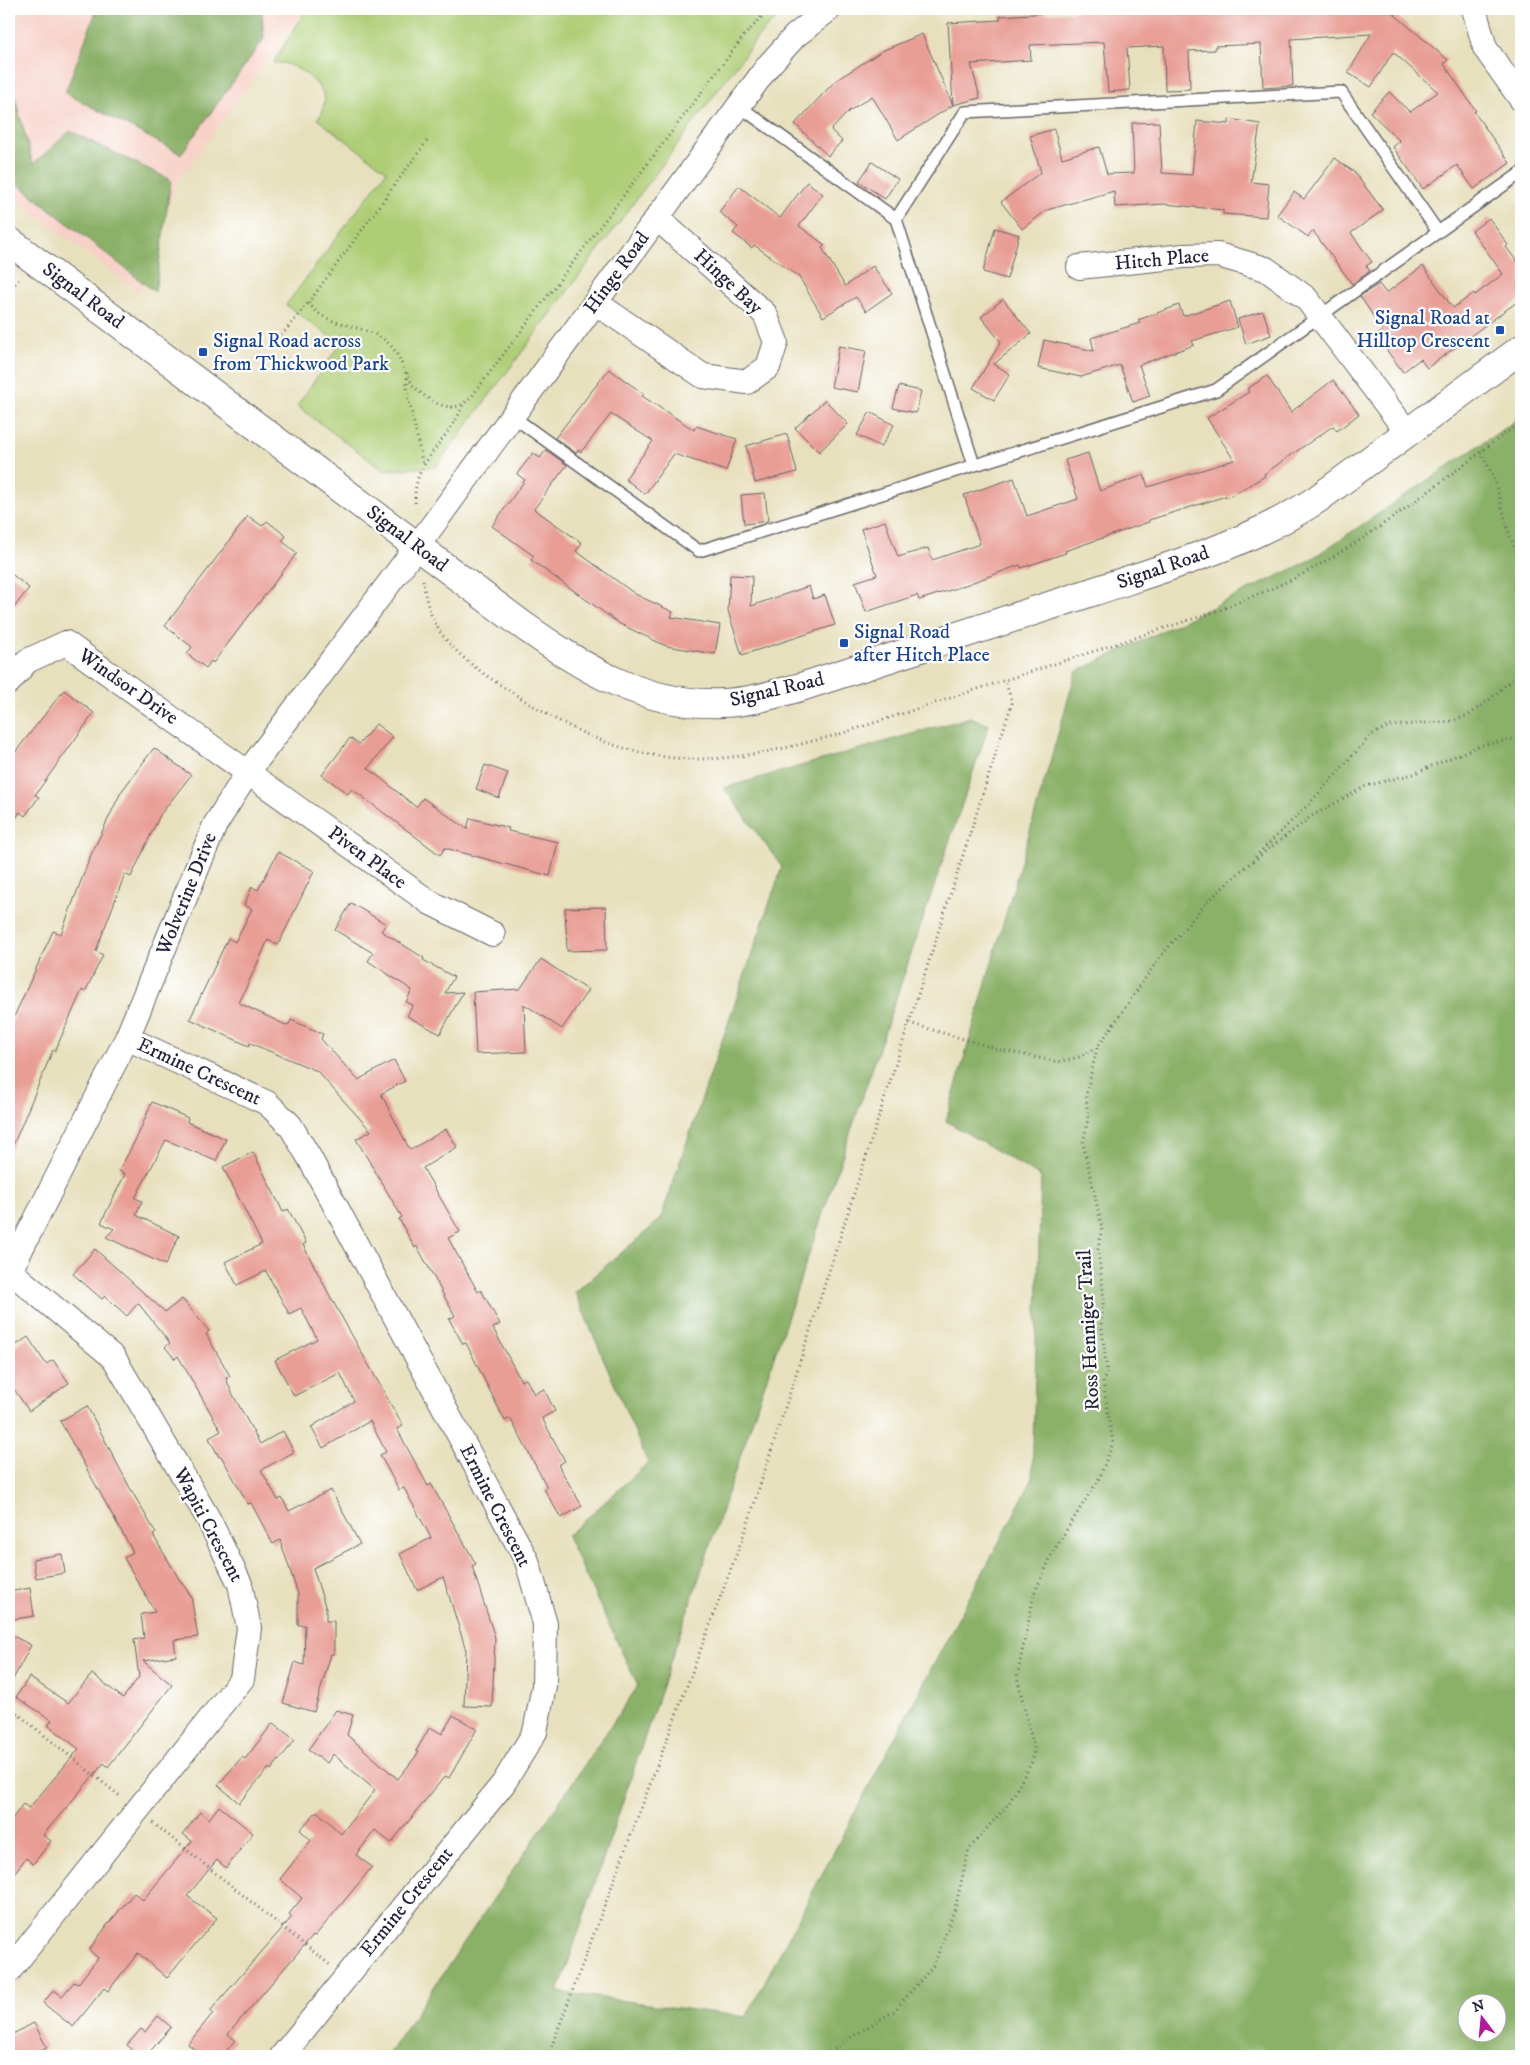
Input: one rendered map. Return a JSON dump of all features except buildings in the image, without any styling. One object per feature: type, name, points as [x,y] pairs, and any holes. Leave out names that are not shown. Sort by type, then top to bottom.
[{"type":"street","name":"Hinge Road","points":[[416,546],[768,66],[795,36],[829,9]]},
{"type":"street","points":[[1474,9],[1485,48],[1521,99]]},
{"type":"street","name":"Hinge Bay","points":[[596,303],[704,376],[747,382],[768,367],[776,342],[765,314],[657,218]]},
{"type":"street","name":"Signal Road","points":[[9,241],[552,646],[613,682],[650,694],[722,703],[759,698],[801,687],[1152,572],[1256,534],[1288,518],[1316,500],[1521,349]]},
{"type":"street","name":"Hitch Place","points":[[1080,267],[1184,256],[1218,255],[1266,268],[1306,298],[1407,432]]},
{"type":"street","name":"Wolverine Drive","points":[[10,1272],[127,1038],[215,825],[248,772],[416,546]]},
{"type":"street","name":"Windsor Drive","points":[[9,682],[27,661],[66,643],[248,772]]},
{"type":"street","name":"Piven Place","points":[[248,772],[428,902],[492,934]]},
{"type":"street","name":"Ermine Crescent","points":[[127,1038],[267,1103],[290,1125],[527,1561],[545,1624],[544,1686],[535,1732],[503,1784],[282,2056]]},
{"type":"street","name":"Wapiti Crescent","points":[[9,1972],[242,1679],[249,1628],[240,1584],[209,1520],[114,1358],[10,1272]]},
{"type":"lane","points":[[896,219],[964,112],[1340,92],[1438,232]]},
{"type":"lane","points":[[739,106],[896,219],[974,465]]},
{"type":"lane","points":[[512,416],[699,551],[1216,390],[1521,173]]},
{"type":"path","points":[[415,503],[414,484],[423,466],[457,418],[463,404],[472,396],[744,36],[769,9]]},
{"type":"path","points":[[272,348],[309,302],[427,141]]},
{"type":"path","points":[[309,302],[316,314],[330,320],[364,328],[387,342],[398,354],[411,382],[427,398],[453,406],[463,404]]},
{"type":"path","points":[[407,373],[407,391],[423,466]]},
{"type":"path","points":[[1480,452],[1494,477],[1510,538],[1521,560]]},
{"type":"path","points":[[1244,868],[1309,804],[1371,735],[1389,726],[1452,721],[1469,715],[1521,671]]},
{"type":"path","points":[[548,2056],[747,1526],[1012,703],[1005,680]]},
{"type":"path","name":"Ross Henniger Trail","points":[[827,2056],[842,2043],[894,2011],[934,1965],[955,1908],[969,1849],[1009,1802],[1033,1760],[1034,1748],[1017,1677],[1034,1594],[1054,1550],[1100,1477],[1113,1443],[1103,1382],[1107,1371],[1101,1323],[1104,1299],[1098,1250],[1102,1227],[1083,1143],[1088,1119],[1086,1095],[1097,1048],[1160,957],[1208,901],[1244,868],[1312,816],[1366,786],[1413,774],[1481,745],[1521,738]]},
{"type":"path","points":[[909,1023],[1001,1050],[1058,1062],[1079,1057],[1097,1048]]},
{"type":"path","points":[[9,1707],[345,1978]]},
{"type":"shaded area","points":[[9,9],[306,9],[177,182],[139,292],[9,195]]},
{"type":"green space","points":[[97,9],[253,9],[262,13],[264,39],[181,154],[65,93]]},
{"type":"green space","points":[[307,9],[786,9],[757,38],[436,467],[383,470],[297,406],[340,344],[286,305],[387,171],[317,119],[322,113],[325,97],[311,78],[297,68],[281,63],[273,63]]},
{"type":"green space","points":[[9,93],[14,94],[33,164],[70,131],[171,180],[155,292],[9,177]]},
{"type":"green space","points":[[1521,417],[1521,2056],[387,2056],[638,1686],[567,1536],[648,1463],[575,1292],[660,1220],[782,867],[724,788],[971,717],[989,725],[558,1992],[746,2017],[1032,1480],[1041,1177],[946,1121],[1076,672],[1307,562]]},
{"type":"place","name":"Signal Road at Hilltop Crescent","points":[[1500,330]]},
{"type":"place","name":"Signal Road across from Thickwood Park","points":[[203,352]]},
{"type":"place","name":"Signal Road after Hitch Place","points":[[844,643]]}]
